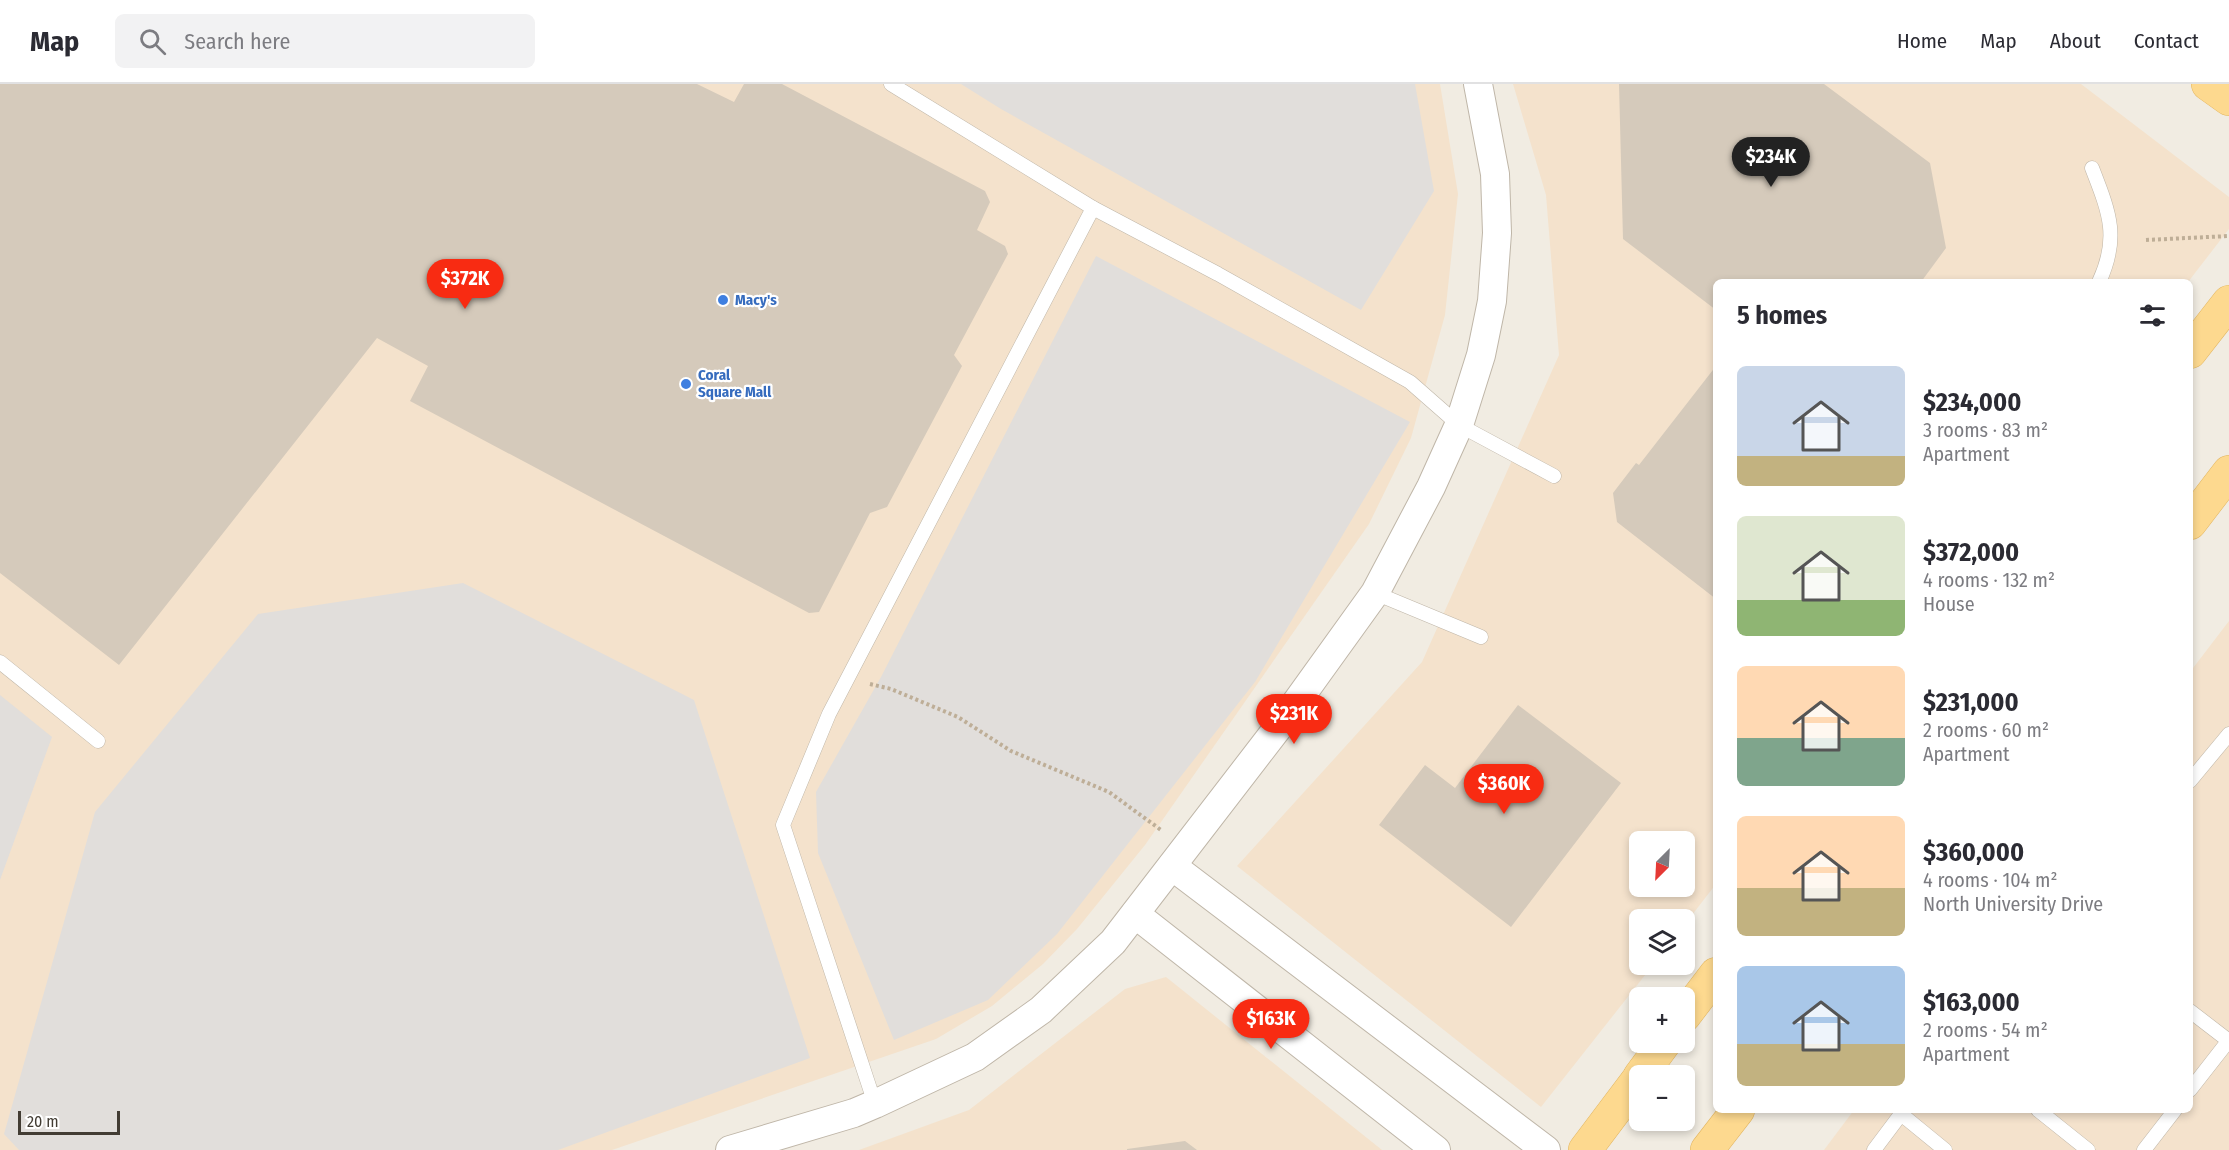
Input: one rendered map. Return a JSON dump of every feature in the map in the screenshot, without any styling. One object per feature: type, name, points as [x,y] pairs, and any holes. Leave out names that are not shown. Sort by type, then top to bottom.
[{"type":"main road","points":[[2208,84],[2229,99]]},
{"type":"main road","points":[[2193,348],[2229,302]]},
{"type":"main road","points":[[2193,519],[2229,472]]},
{"type":"main road","points":[[1695,1002],[1713,978]]},
{"type":"main road","points":[[1585,1150],[1629,1091]]},
{"type":"main road","points":[[1707,1150],[1736,1113]]},
{"type":"street","points":[[730,1150],[854,1113],[875,1104],[975,1057],[1041,1010],[1113,942],[1280,725],[1375,593],[1431,488],[1459,425],[1481,355],[1492,300],[1497,233],[1495,174],[1478,84]]},
{"type":"street","points":[[1172,866],[1546,1150]]},
{"type":"street","points":[[1135,914],[1436,1150]]},
{"type":"lane","points":[[891,84],[1093,208],[1218,274],[1410,382],[1459,425],[1554,476]]},
{"type":"lane","points":[[2092,168],[2108,208],[2111,234],[2109,259],[2100,279]]},
{"type":"lane","points":[[875,1104],[783,825],[829,714],[1093,208]]},
{"type":"lane","points":[[1375,593],[1481,637]]},
{"type":"lane","points":[[0,662],[98,741]]},
{"type":"lane","points":[[2193,777],[2229,734]]},
{"type":"lane","points":[[2193,1013],[2229,1040],[2193,1086]]},
{"type":"lane","points":[[2047,1113],[2088,1150]]},
{"type":"lane","points":[[2144,1150],[2173,1113]]},
{"type":"lane","points":[[1874,1150],[1901,1114],[1945,1150]]},
{"type":"path","points":[[2146,240],[2229,236]]},
{"type":"path","points":[[848,678],[891,689],[958,717],[1011,752],[1109,792],[1160,829],[1190,842]]},
{"type":"shaded area","points":[[0,84],[1440,84],[1458,194],[1445,315],[1411,438],[1369,524],[1145,845],[1077,929],[1043,964],[992,1006],[936,1039],[612,1150],[0,1150]]},
{"type":"shaded area","points":[[961,84],[1415,84],[1434,191],[1361,310],[1001,109]]},
{"type":"shaded area","points":[[1513,84],[2081,84],[2229,197],[2229,229],[2190,279],[1713,279],[1713,888],[1695,911],[1695,909],[1629,909],[1629,975],[1645,975],[1636,987],[1629,987],[1629,995],[1541,1107],[1237,866],[1422,662],[1559,355],[1546,195]]},
{"type":"shaded area","points":[[1096,256],[1410,422],[1255,682],[1057,934],[988,1000],[894,1040],[818,853],[816,792],[881,677]]},
{"type":"shaded area","points":[[463,583],[694,700],[810,1058],[558,1150],[19,1150],[4,1134],[95,812],[258,614]]},
{"type":"shaded area","points":[[2229,621],[2229,1150],[1824,1150],[1852,1113],[2193,1113],[2193,668]]},
{"type":"shaded area","points":[[0,695],[52,737],[0,880]]},
{"type":"shaded area","points":[[1166,977],[1382,1150],[859,1150],[969,1110],[1125,989]]},
{"type":"building","name":"Coral Square Mall","points":[[0,84],[697,84],[734,102],[744,84],[782,84],[985,191],[990,202],[977,230],[1005,246],[1008,254],[954,355],[962,366],[887,507],[870,513],[819,612],[809,613],[410,401],[428,366],[377,338],[119,665],[0,573]]},
{"type":"building","points":[[1619,84],[1824,84],[1930,163],[1946,248],[1923,279],[1713,279],[1713,308],[1623,239]]},
{"type":"building","points":[[1713,370],[1713,597],[1617,522],[1613,493],[1636,463],[1639,465]]},
{"type":"building","points":[[1518,705],[1621,783],[1511,927],[1379,825],[1425,765],[1455,788]]},
{"type":"building","points":[[1185,1141],[1197,1150],[1127,1150],[1127,1149]]},
{"type":"place","name":"Macy's","points":[[723,300]]},
{"type":"place","name":"Coral Square Mall","points":[[686,384]]}]
